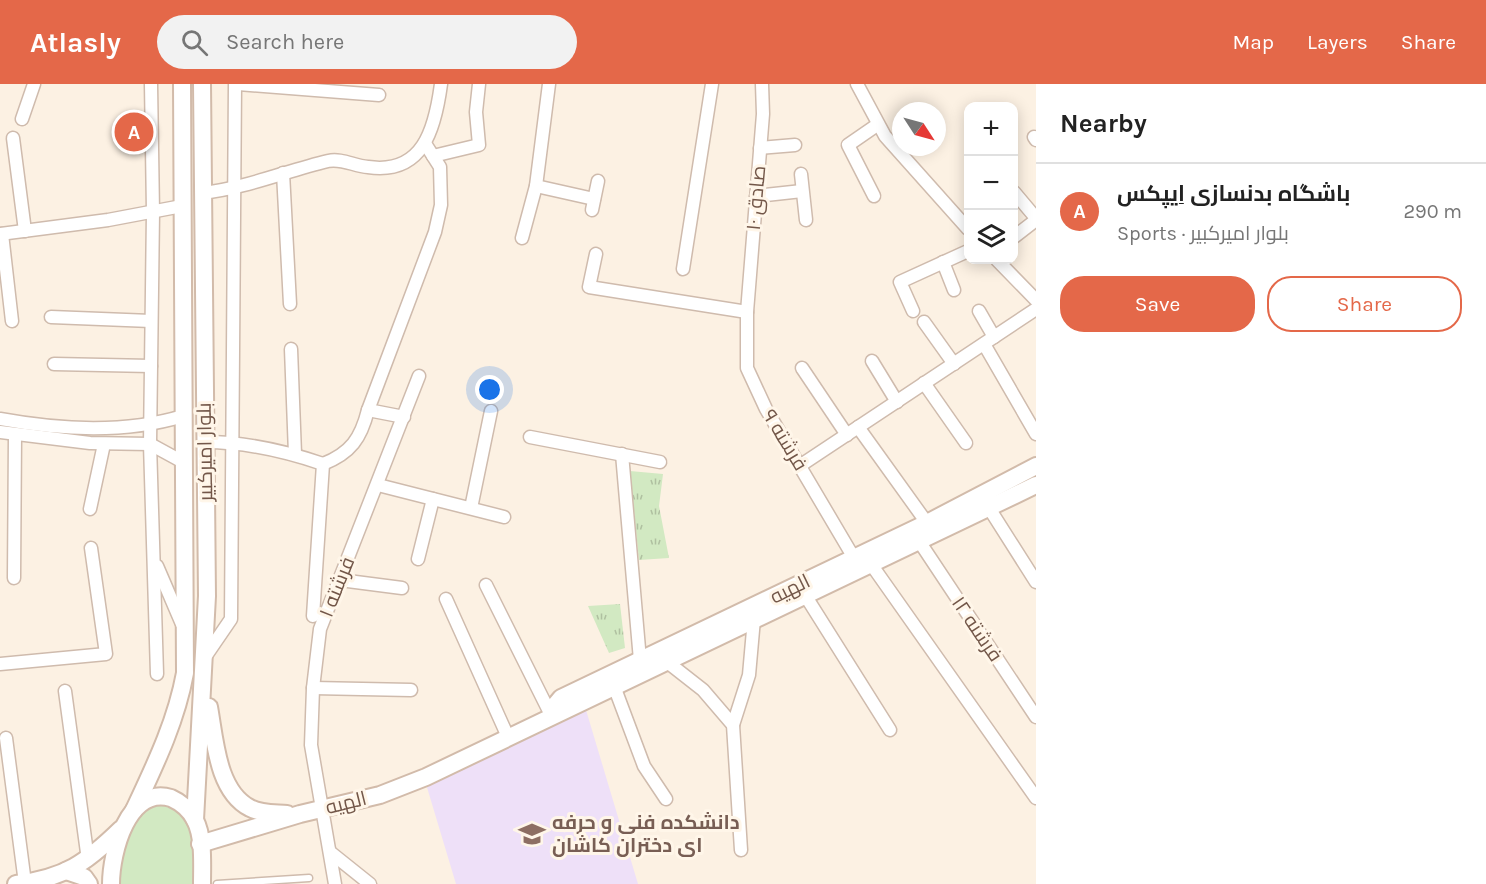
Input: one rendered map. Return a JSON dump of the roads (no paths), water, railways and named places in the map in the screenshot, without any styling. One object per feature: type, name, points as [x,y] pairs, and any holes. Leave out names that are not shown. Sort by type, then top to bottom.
[{"type":"main road","name":"بلوار امیرکبیر","points":[[111,884],[114,855],[171,730],[180,703],[185,673],[182,84]]},
{"type":"main road","name":"بلوار امیرکبیر","points":[[202,84],[205,657],[195,820],[200,844],[202,884]]},
{"type":"main road","name":"الهیه","points":[[200,844],[402,786],[754,619],[854,558],[1036,466]]},
{"type":"main road","name":"الهیه","points":[[551,715],[561,698],[640,660],[871,564],[1036,485]]},
{"type":"main road","points":[[204,680],[214,735],[230,790],[241,802],[262,813],[300,814]]},
{"type":"main road","points":[[20,883],[66,871],[87,860],[147,798],[164,796],[186,807],[195,820]]},
{"type":"main road","points":[[66,871],[84,877],[89,884]]},
{"type":"street","points":[[22,119],[34,84]]},
{"type":"street","points":[[151,84],[153,212],[150,444],[157,674]]},
{"type":"street","points":[[205,657],[231,619],[233,190],[236,84],[345,88],[380,95]]},
{"type":"street","points":[[203,193],[233,190],[283,172],[336,159],[389,170],[405,162],[426,145],[434,121],[441,84]]},
{"type":"street","points":[[433,156],[479,145],[476,112],[479,84]]},
{"type":"street","points":[[522,238],[536,186],[549,84]]},
{"type":"street","points":[[683,269],[712,84]]},
{"type":"street","name":"صادق ۱۰","points":[[747,312],[760,148],[762,84]]},
{"type":"street","points":[[857,84],[877,125],[964,223]]},
{"type":"street","points":[[874,196],[848,145],[877,125]]},
{"type":"street","points":[[13,138],[25,231]]},
{"type":"street","points":[[205,442],[233,442],[295,454],[323,464],[350,449],[361,436],[368,410],[435,232],[441,205],[440,167],[426,145]]},
{"type":"street","points":[[760,148],[795,145]]},
{"type":"street","points":[[283,172],[290,304]]},
{"type":"street","points":[[801,174],[806,220]]},
{"type":"street","points":[[536,186],[593,204],[598,181]]},
{"type":"street","points":[[756,195],[802,191]]},
{"type":"street","points":[[1018,197],[1036,219],[1018,234]]},
{"type":"street","points":[[12,321],[1,234],[182,206]]},
{"type":"street","points":[[913,310],[900,282],[964,253]]},
{"type":"street","points":[[596,254],[589,287],[747,312]]},
{"type":"street","points":[[943,262],[954,290]]},
{"type":"street","points":[[1000,264],[1036,300]]},
{"type":"street","points":[[801,465],[1036,309]]},
{"type":"street","points":[[979,311],[989,340],[1036,434]]},
{"type":"street","name":"فرشته ۹","points":[[747,312],[745,354],[752,382],[854,558]]},
{"type":"street","points":[[51,317],[151,321]]},
{"type":"street","points":[[924,322],[954,364]]},
{"type":"street","points":[[291,350],[295,454]]},
{"type":"street","points":[[872,361],[897,402]]},
{"type":"street","points":[[54,364],[151,366]]},
{"type":"street","points":[[802,368],[847,435]]},
{"type":"street","name":"فرشته ۱","points":[[335,884],[311,745],[312,688],[320,629],[419,376]]},
{"type":"street","points":[[924,383],[966,443]]},
{"type":"street","points":[[368,410],[404,417]]},
{"type":"street","points":[[471,508],[491,411]]},
{"type":"street","points":[[0,419],[38,426],[151,426],[183,416]]},
{"type":"street","points":[[858,427],[927,523]]},
{"type":"street","points":[[0,432],[104,444],[150,444],[183,462]]},
{"type":"street","points":[[14,578],[15,435]]},
{"type":"street","points":[[530,437],[660,462]]},
{"type":"street","points":[[90,509],[104,444]]},
{"type":"street","points":[[622,454],[640,660]]},
{"type":"street","points":[[313,616],[323,464]]},
{"type":"street","points":[[378,485],[504,517]]},
{"type":"street","points":[[418,559],[433,499]]},
{"type":"street","points":[[989,507],[1036,582]]},
{"type":"street","name":"فرشته ۱۲","points":[[919,541],[1036,717]]},
{"type":"street","points":[[0,664],[106,654],[91,548]]},
{"type":"street","points":[[154,559],[184,628]]},
{"type":"street","points":[[871,564],[1036,798]]},
{"type":"street","points":[[339,580],[402,588]]},
{"type":"street","points":[[486,585],[551,715]]},
{"type":"street","points":[[793,596],[890,730]]},
{"type":"street","points":[[446,599],[508,737]]},
{"type":"street","points":[[741,850],[733,725],[749,675],[754,619]]},
{"type":"street","points":[[666,661],[703,690],[733,725]]},
{"type":"street","points":[[614,686],[644,766],[666,799]]},
{"type":"street","points":[[312,688],[411,690]]},
{"type":"street","points":[[65,691],[87,860]]},
{"type":"street","points":[[6,738],[4,763],[20,883]]},
{"type":"street","points":[[330,852],[370,884]]},
{"type":"lane","points":[[217,884],[309,878]]},
{"type":"place","name":"باشگاه بدنسازی اِیپکس","points":[[134,132]]},
{"type":"place","name":"دانشکده فنی و حرفه ای دختران کاشان","points":[[532,834]]}]
